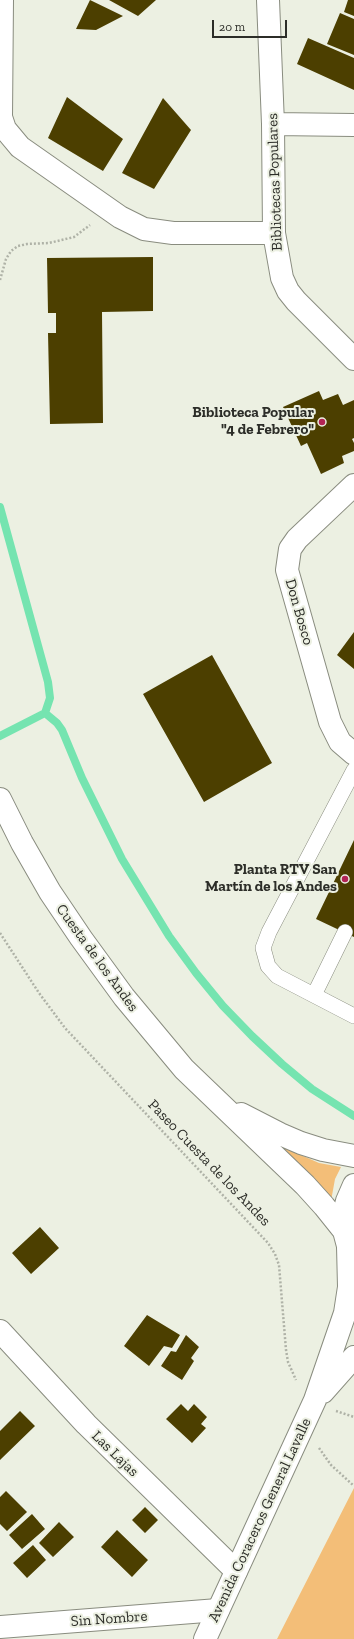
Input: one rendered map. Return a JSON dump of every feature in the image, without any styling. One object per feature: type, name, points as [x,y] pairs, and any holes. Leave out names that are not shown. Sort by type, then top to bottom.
[{"type":"street","points":[[2,0],[1,117],[5,129],[20,147],[132,224],[144,229],[158,232],[274,233]]},
{"type":"street","name":"Bibliotecas Populares","points":[[268,0],[273,124],[274,233],[282,278],[288,291],[296,301],[354,359]]},
{"type":"street","points":[[273,124],[354,125]]},
{"type":"street","name":"Don Bosco","points":[[354,485],[297,540],[290,549],[287,570],[330,722],[340,742],[354,754]]},
{"type":"street","name":"Cuesta de los Andes","points":[[0,798],[36,867],[66,916],[92,954],[153,1033],[184,1069],[305,1185],[348,1246]]},
{"type":"street","name":"Cuesta de los Andes","points":[[217,1101],[260,1124],[301,1143],[323,1150],[354,1156]]},
{"type":"street","name":"Avenida Coraceros General Lavalle","points":[[205,1639],[316,1400],[342,1324],[348,1301],[349,1280],[348,1246],[343,1216],[346,1201],[354,1185]]},
{"type":"street","name":"Las Lajas","points":[[0,1331],[90,1429],[236,1571]]},
{"type":"street","name":"Avenida Coraceros General Lavalle","points":[[316,1400],[354,1357]]},
{"type":"street","name":"Sin Nombre","points":[[0,1627],[218,1610]]},
{"type":"lane","points":[[354,770],[269,932],[263,948],[268,966],[277,976],[354,1016]]},
{"type":"lane","points":[[314,996],[345,932]]},
{"type":"path","points":[[0,280],[6,258],[11,251],[18,246],[49,243],[74,237],[84,231],[108,208]]},
{"type":"path","name":"Paseo Cuesta de los Andes","points":[[0,933],[39,993],[65,1028],[268,1243],[275,1254],[279,1265],[288,1362],[299,1384],[307,1394],[340,1414],[354,1417]]},
{"type":"path","points":[[303,1427],[331,1465],[354,1486]]},
{"type":"shaded area","points":[[276,1144],[319,1163],[341,1167],[335,1179],[331,1201],[312,1176]]},
{"type":"shaded area","points":[[354,1488],[354,1639],[277,1639]]},
{"type":"building","points":[[90,0],[123,16],[96,30],[76,29]]},
{"type":"building","points":[[109,0],[156,0],[138,16]]},
{"type":"building","points":[[348,0],[354,0],[354,16],[344,12]]},
{"type":"building","points":[[340,13],[354,19],[354,55],[327,44]]},
{"type":"building","points":[[308,38],[354,58],[354,90],[297,64]]},
{"type":"building","points":[[67,97],[123,139],[103,171],[48,138]]},
{"type":"building","points":[[163,98],[191,130],[154,189],[122,173]]},
{"type":"building","points":[[153,257],[153,311],[102,312],[103,423],[50,424],[48,333],[56,333],[56,313],[48,313],[47,258]]},
{"type":"building","name":"Biblioteca Popular \"4 de Febrero\"","points":[[319,391],[323,400],[338,394],[343,405],[354,400],[354,438],[352,439],[354,443],[354,451],[342,456],[344,463],[321,474],[307,443],[301,446],[283,407]]},
{"type":"building","points":[[354,632],[354,669],[337,655]]},
{"type":"building","points":[[212,655],[272,763],[204,802],[143,694]]},
{"type":"building","name":"Planta RTV San Martín de los Andes","points":[[354,840],[354,937],[316,919]]},
{"type":"building","points":[[40,1227],[59,1248],[31,1274],[12,1253]]},
{"type":"building","points":[[147,1315],[180,1335],[172,1348],[164,1346],[149,1366],[124,1346]]},
{"type":"building","points":[[186,1335],[199,1347],[191,1358],[194,1361],[182,1380],[161,1366],[171,1351],[176,1352]]},
{"type":"building","points":[[181,1404],[188,1411],[194,1404],[207,1417],[201,1424],[206,1428],[192,1443],[166,1419]]},
{"type":"building","points":[[20,1411],[35,1426],[0,1460],[0,1431]]},
{"type":"building","points":[[6,1491],[27,1512],[7,1531],[0,1524],[0,1497]]},
{"type":"building","points":[[145,1507],[158,1520],[145,1533],[132,1520]]},
{"type":"building","points":[[32,1514],[45,1529],[22,1549],[9,1535]]},
{"type":"building","points":[[59,1522],[74,1537],[53,1557],[39,1543]]},
{"type":"building","points":[[117,1530],[148,1560],[132,1577],[101,1547]]},
{"type":"building","points":[[33,1545],[46,1560],[27,1578],[13,1563]]},
{"type":"waterway","points":[[0,507],[48,682],[50,698],[45,713],[0,736]]},
{"type":"waterway","points":[[45,713],[57,723],[62,730],[82,778],[122,859],[169,936],[196,973],[223,1006],[282,1064],[312,1089],[354,1116]]},
{"type":"place","name":"Biblioteca Popular \"4 de Febrero\"","points":[[322,422]]},
{"type":"place","name":"Planta RTV San Martín de los Andes","points":[[345,879]]}]
